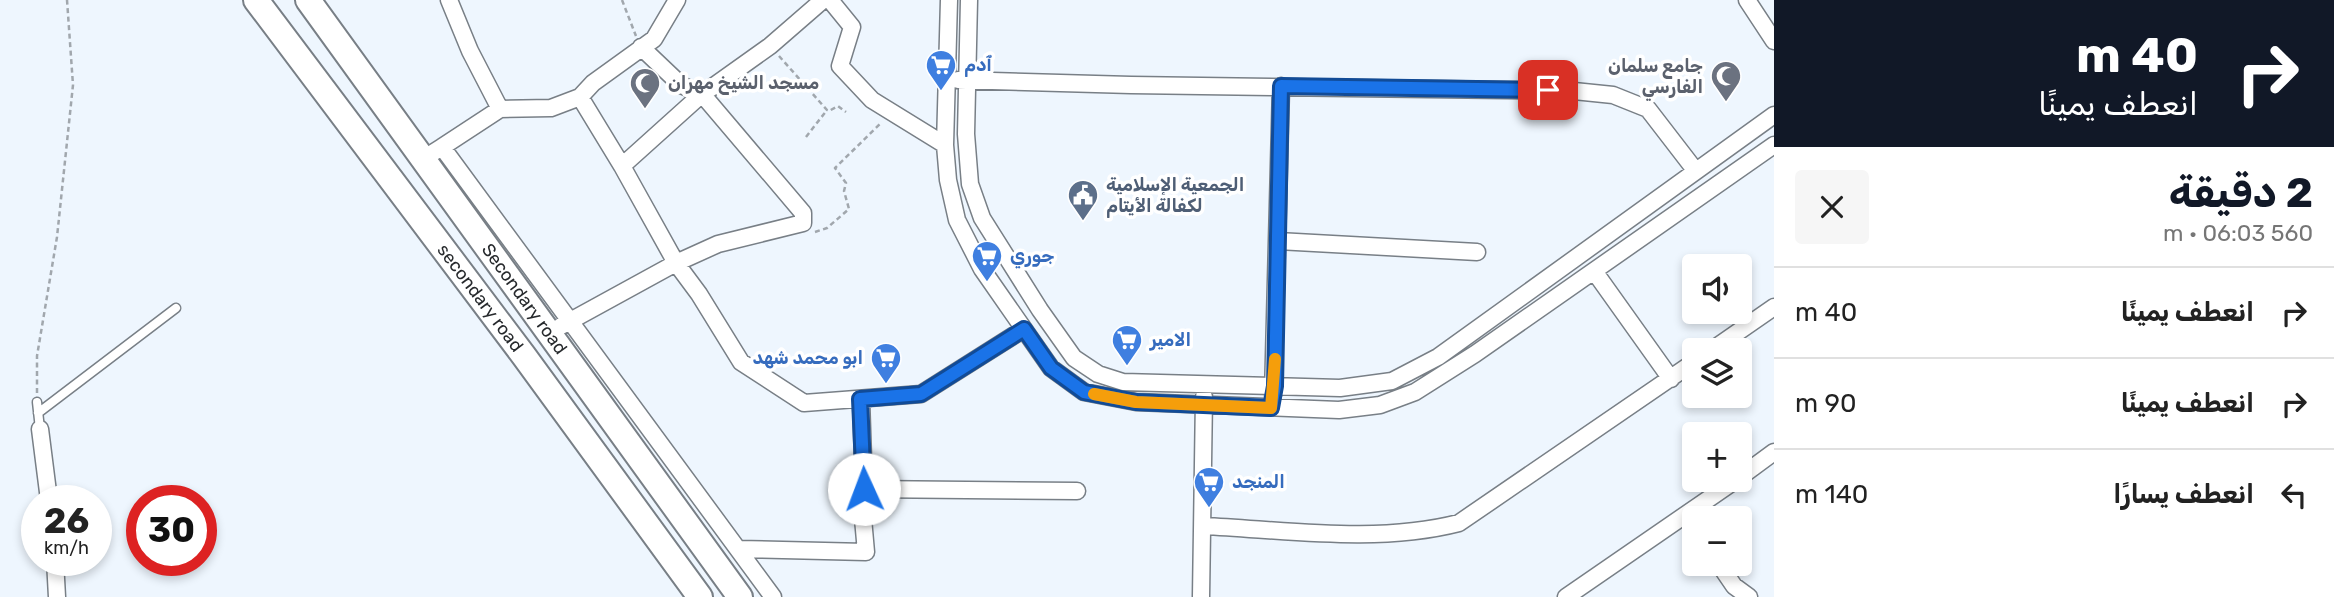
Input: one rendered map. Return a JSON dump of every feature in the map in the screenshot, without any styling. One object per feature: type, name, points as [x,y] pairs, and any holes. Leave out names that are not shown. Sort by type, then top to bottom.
[{"type":"main road","name":"secondary road","points":[[257,0],[524,356],[700,597]]},
{"type":"main road","name":"Secondary road","points":[[315,1],[432,153],[559,327],[740,597]]},
{"type":"street","points":[[449,0],[470,51],[500,109]]},
{"type":"street","points":[[622,166],[702,94],[769,46],[823,0]]},
{"type":"street","points":[[830,0],[852,27],[840,65],[872,100],[946,145]]},
{"type":"street","points":[[949,0],[945,81],[946,145],[948,180],[957,219],[982,269],[1051,368],[1084,392],[1136,402],[1339,410],[1380,405],[1415,393],[1774,145]]},
{"type":"street","points":[[969,0],[966,134],[970,184],[982,218],[1074,358],[1098,374],[1123,382],[1340,388],[1392,381],[1438,357],[1774,115]]},
{"type":"street","points":[[1747,0],[1774,41]]},
{"type":"street","points":[[432,153],[500,109],[551,108],[580,97],[593,83],[654,39],[663,27],[670,2]]},
{"type":"street","points":[[641,47],[681,85],[702,94],[803,213],[803,223],[718,244],[677,263],[559,327],[738,549],[773,597]]},
{"type":"street","points":[[945,81],[968,79],[1131,85],[1574,91],[1613,95],[1648,108],[1695,170]]},
{"type":"street","points":[[1271,408],[1275,386],[1281,86]]},
{"type":"street","points":[[580,97],[677,263],[741,362],[804,403],[921,394],[1024,329]]},
{"type":"street","points":[[1278,242],[1477,252]]},
{"type":"street","points":[[1594,271],[1671,379]]},
{"type":"street","points":[[1729,338],[1774,307]]},
{"type":"street","points":[[1204,526],[1346,534],[1430,530],[1459,523],[1682,371]]},
{"type":"street","points":[[1201,597],[1204,384]]},
{"type":"street","points":[[738,549],[866,552],[861,496],[864,489],[860,399]]},
{"type":"street","points":[[39,421],[47,485]]},
{"type":"street","points":[[1752,468],[1774,452]]},
{"type":"street","points":[[864,489],[1077,491]]},
{"type":"street","points":[[1707,506],[1722,492]]},
{"type":"street","points":[[1566,597],[1682,526]]},
{"type":"street","points":[[56,576],[57,597]]},
{"type":"street","points":[[1727,576],[1734,586],[1749,597]]},
{"type":"lane","points":[[39,421],[176,309]]},
{"type":"lane","points":[[37,402],[39,421]]},
{"type":"path","points":[[37,402],[37,356],[58,225],[73,85],[67,0]]},
{"type":"path","points":[[622,0],[641,47]]},
{"type":"path","points":[[769,46],[827,110]]},
{"type":"path","points":[[806,137],[827,110],[838,106],[846,112]]},
{"type":"path","points":[[803,223],[815,232],[827,228],[849,209],[844,191],[846,183],[835,167],[892,112]]},
{"type":"slow traffic","points":[[1094,394],[1136,402],[1271,408],[1275,386],[1275,359]]},
{"type":"place","name":"ٱدم","points":[[941,92]]},
{"type":"place","name":"جامع سلمان الفارسي","points":[[1726,103]]},
{"type":"place","name":"مسجد الشيخ مهران","points":[[645,110]]},
{"type":"place","name":"الجمعية الإسلامية لكفالة الأيتام","points":[[1083,222]]},
{"type":"place","name":"جوري","points":[[987,283]]},
{"type":"place","name":"الامير","points":[[1127,367]]},
{"type":"place","name":"ابو محمد شهد","points":[[886,385]]},
{"type":"place","name":"المنجد","points":[[1209,509]]},
{"type":"route","points":[[864,489],[860,399],[921,394],[1024,329],[1051,368],[1084,392],[1136,402],[1271,408],[1275,386],[1281,86],[1548,90]]}]
